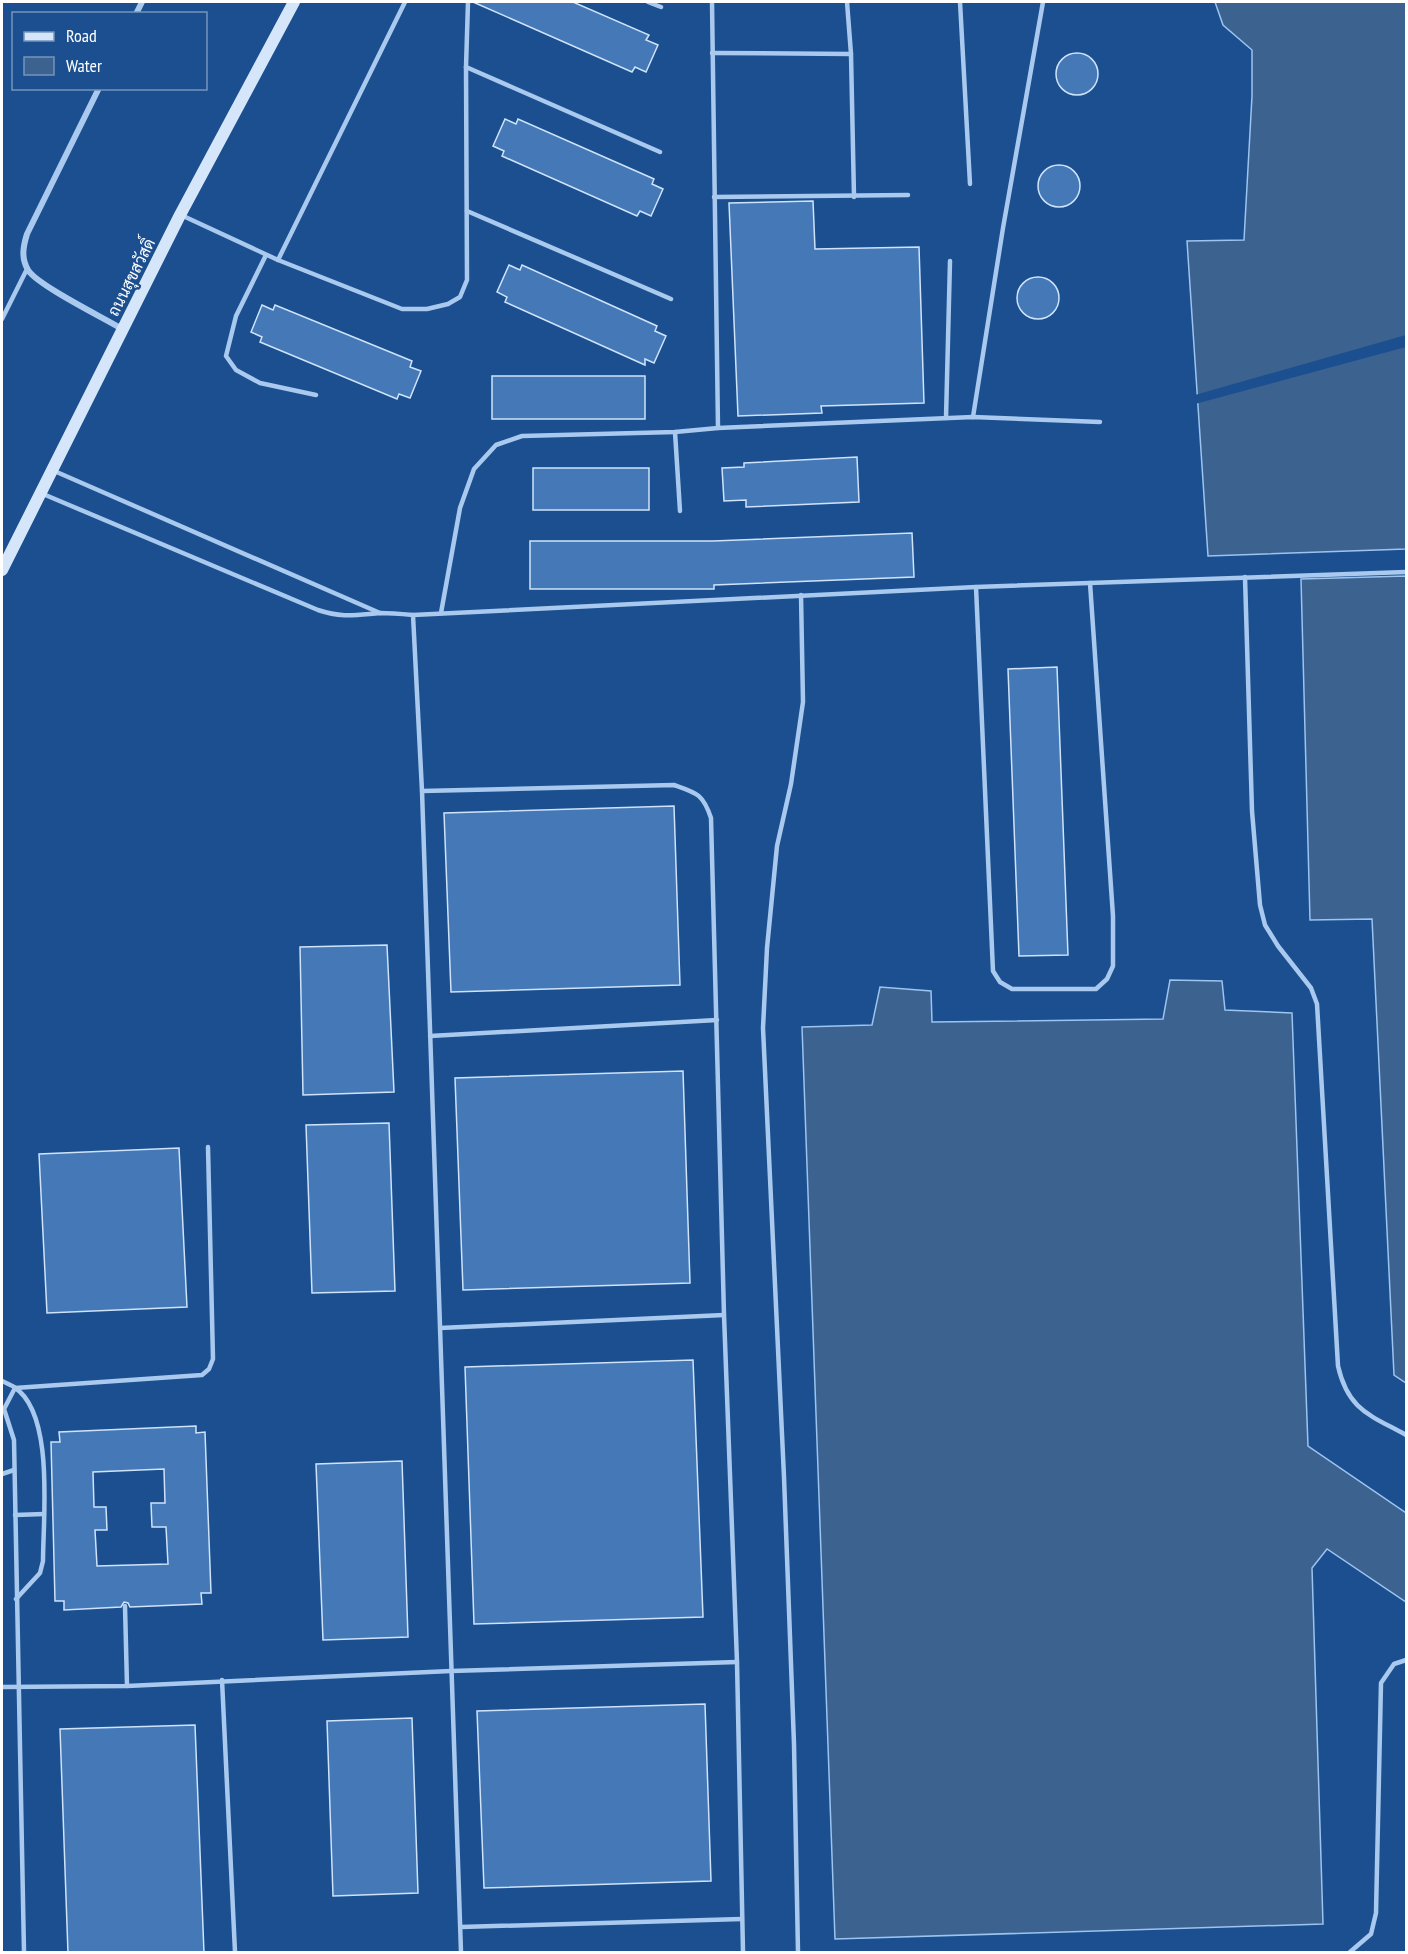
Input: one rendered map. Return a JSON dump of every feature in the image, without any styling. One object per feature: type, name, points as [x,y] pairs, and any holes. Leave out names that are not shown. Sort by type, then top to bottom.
[{"type":"main road","name":"ถนนสุขสวัสดิ์","points":[[2,570],[180,215],[294,2]]},
{"type":"street","points":[[98,90],[27,234],[23,249],[27,269],[34,277],[123,330]]},
{"type":"lane","points":[[278,260],[405,2]]},
{"type":"lane","points":[[180,215],[266,255],[402,309],[427,309],[448,304],[460,297],[467,280],[468,2]]},
{"type":"lane","points":[[648,2],[662,7]]},
{"type":"lane","points":[[711,2],[718,428]]},
{"type":"lane","points":[[847,2],[851,54],[854,196]]},
{"type":"lane","points":[[960,2],[970,184]]},
{"type":"lane","points":[[974,417],[1003,228],[1043,2]]},
{"type":"lane","points":[[712,53],[851,54]]},
{"type":"lane","points":[[466,67],[660,152]]},
{"type":"lane","points":[[714,196],[908,195]]},
{"type":"lane","points":[[467,211],[671,299]]},
{"type":"lane","points":[[266,255],[236,316],[226,356],[236,370],[260,383],[316,395]]},
{"type":"lane","points":[[946,418],[951,261]]},
{"type":"lane","points":[[2,319],[27,269]]},
{"type":"lane","points":[[441,614],[460,508],[474,469],[496,445],[522,436],[675,432],[718,428],[974,417],[1100,422]]},
{"type":"lane","points":[[675,432],[680,511]]},
{"type":"lane","points":[[52,470],[380,613]]},
{"type":"lane","points":[[41,493],[318,610],[336,616],[352,617],[380,613],[441,614],[976,587],[1407,572]]},
{"type":"lane","points":[[1245,577],[1252,811],[1260,905],[1265,925],[1278,946],[1307,982],[1317,1004],[1338,1366],[1342,1384],[1358,1407],[1407,1435]]},
{"type":"lane","points":[[976,587],[993,971],[1000,982],[1012,989],[1096,989],[1107,979],[1113,966],[1113,916],[1090,583]]},
{"type":"lane","points":[[798,1953],[794,1744],[785,1500],[763,1029],[767,948],[777,846],[790,784],[802,702],[801,595]]},
{"type":"lane","points":[[413,615],[422,791],[461,1953]]},
{"type":"lane","points":[[422,791],[674,785],[696,792],[706,801],[711,818],[724,1315],[737,1662],[743,1953]]},
{"type":"lane","points":[[430,1036],[717,1020]]},
{"type":"lane","points":[[15,1388],[202,1375],[209,1369],[213,1359],[208,1147]]},
{"type":"lane","points":[[440,1328],[724,1315]]},
{"type":"lane","points":[[2,1381],[15,1388],[27,1401],[35,1418],[45,1459],[43,1561],[40,1573],[16,1599]]},
{"type":"lane","points":[[15,1388],[3,1408],[14,1440],[17,1687],[24,1953]]},
{"type":"lane","points":[[2,1474],[14,1470]]},
{"type":"lane","points":[[15,1515],[44,1514]]},
{"type":"lane","points":[[125,1606],[127,1686]]},
{"type":"lane","points":[[1350,1953],[1371,1934],[1376,1913],[1380,1683],[1394,1664],[1407,1660]]},
{"type":"lane","points":[[2,1687],[127,1686],[222,1680],[737,1662]]},
{"type":"lane","points":[[222,1680],[235,1953]]},
{"type":"lane","points":[[461,1927],[742,1919]]},
{"type":"water","points":[[1215,2],[1406,2],[1406,549],[1208,556],[1187,241],[1244,240],[1252,96],[1252,50],[1223,25]]},
{"type":"water","points":[[1406,576],[1406,1383],[1394,1375],[1372,919],[1310,920],[1301,579]]},
{"type":"water","points":[[1170,980],[1222,981],[1225,1010],[1292,1013],[1308,1446],[1406,1513],[1406,1602],[1327,1549],[1312,1568],[1323,1924],[835,1939],[802,1027],[872,1025],[880,987],[931,991],[932,1022],[1163,1019]]},
{"type":"pier","points":[[1406,335],[1406,347],[1195,404],[1195,395]]},
{"type":"building","points":[[473,2],[573,2],[649,35],[646,40],[658,45],[646,72],[635,67],[632,72]]},
{"type":"building","points":[[1077,53],[1085,54],[1092,59],[1097,66],[1097,82],[1092,89],[1085,94],[1077,95],[1069,94],[1062,89],[1057,82],[1056,74],[1057,66],[1062,59],[1069,54]]},
{"type":"building","points":[[505,119],[516,124],[518,119],[654,179],[652,184],[663,189],[651,216],[640,211],[637,216],[502,156],[504,151],[493,146]]},
{"type":"building","points":[[1059,165],[1067,166],[1074,171],[1079,178],[1079,194],[1074,201],[1067,206],[1059,207],[1051,206],[1044,201],[1039,194],[1038,186],[1039,178],[1044,171],[1051,166]]},
{"type":"building","points":[[813,201],[815,249],[919,247],[924,403],[821,406],[822,413],[738,416],[729,203]]},
{"type":"building","points":[[509,265],[520,270],[522,265],[657,326],[655,331],[666,336],[654,363],[645,359],[645,365],[505,302],[507,297],[497,292]]},
{"type":"building","points":[[1038,277],[1046,278],[1053,283],[1058,290],[1058,306],[1053,313],[1046,318],[1038,319],[1030,318],[1023,313],[1018,306],[1017,298],[1018,290],[1023,283],[1030,278]]},
{"type":"building","points":[[262,305],[273,310],[275,305],[412,361],[410,367],[421,371],[410,398],[399,394],[397,399],[260,342],[262,337],[251,332]]},
{"type":"building","points":[[492,376],[645,376],[645,419],[492,419]]},
{"type":"building","points":[[857,457],[859,502],[746,507],[746,500],[724,501],[722,468],[744,467],[744,463]]},
{"type":"building","points":[[533,468],[649,468],[649,510],[533,510]]},
{"type":"building","points":[[912,533],[914,577],[714,585],[714,589],[530,589],[530,541],[713,541]]},
{"type":"building","points":[[1057,667],[1068,955],[1019,956],[1008,669]]},
{"type":"building","points":[[674,806],[680,985],[451,992],[444,813]]},
{"type":"building","points":[[387,945],[394,1092],[303,1095],[300,947]]},
{"type":"building","points":[[683,1071],[690,1283],[463,1290],[455,1078]]},
{"type":"building","points":[[389,1123],[395,1291],[312,1293],[306,1125]]},
{"type":"building","points":[[179,1148],[187,1307],[47,1313],[39,1154]]},
{"type":"building","points":[[693,1360],[703,1617],[474,1624],[465,1367]]},
{"type":"building","points":[[196,1426],[196,1433],[205,1432],[211,1593],[201,1593],[202,1604],[130,1607],[124,1602],[121,1607],[64,1610],[64,1601],[55,1601],[51,1442],[60,1442],[59,1432]],"holes":[[[164,1469],[165,1503],[151,1503],[152,1527],[166,1527],[168,1564],[97,1566],[95,1530],[107,1530],[106,1507],[94,1507],[93,1472]]]},
{"type":"building","points":[[402,1461],[408,1637],[323,1640],[316,1464]]},
{"type":"building","points":[[705,1704],[711,1881],[484,1888],[477,1711]]},
{"type":"building","points":[[412,1718],[418,1893],[333,1896],[327,1721]]},
{"type":"building","points":[[195,1725],[204,1953],[68,1953],[60,1729]]}]
